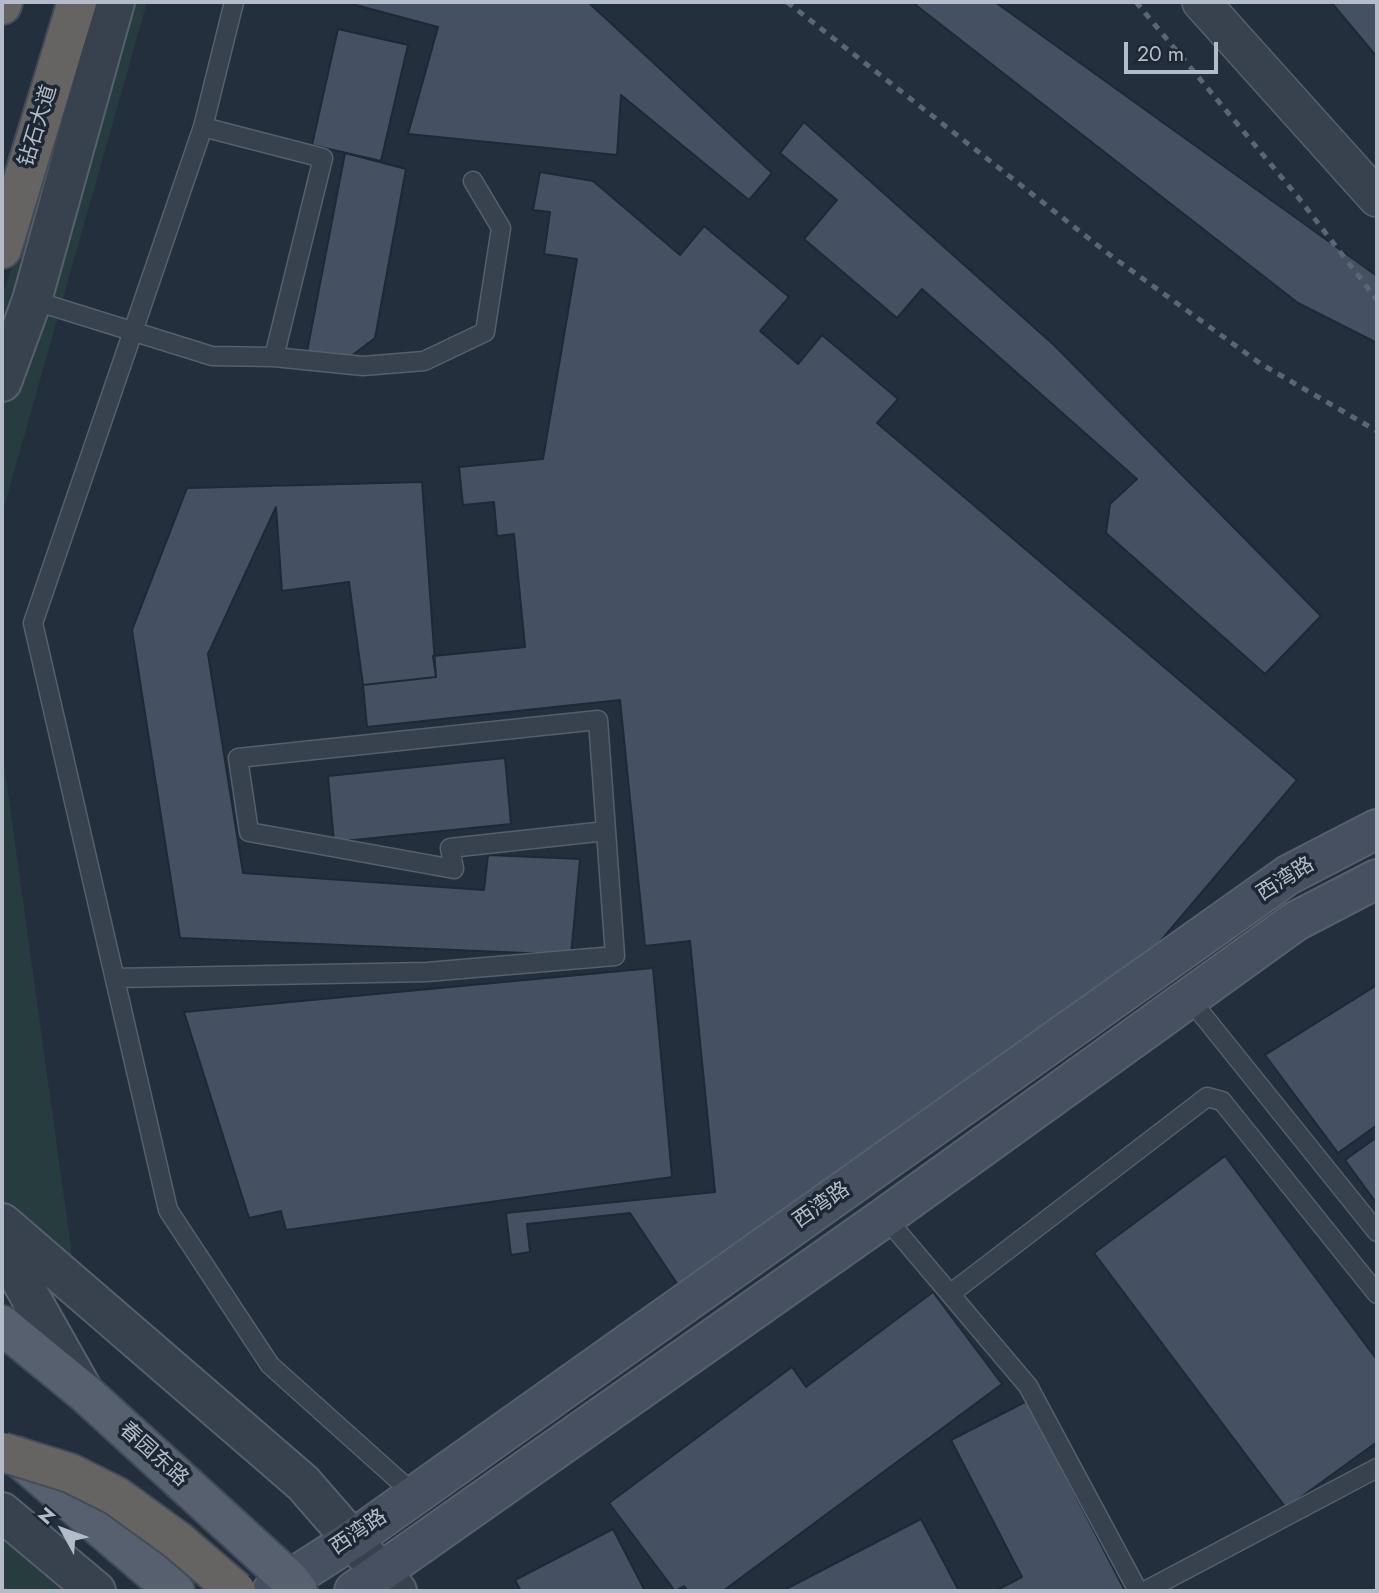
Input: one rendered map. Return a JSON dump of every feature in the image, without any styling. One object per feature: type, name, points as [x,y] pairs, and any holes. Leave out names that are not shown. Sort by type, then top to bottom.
[{"type":"highway","points":[[2,168],[51,2]]},
{"type":"highway","name":"钻石大道","points":[[2,250],[77,2]]},
{"type":"highway","points":[[2,1452],[70,1473],[116,1496],[178,1541],[236,1591]]},
{"type":"main road","name":"西湾路","points":[[286,1587],[1288,875],[1377,829]]},
{"type":"main road","name":"西湾路","points":[[378,1585],[1296,921],[1377,879]]},
{"type":"main road","name":"春园东路","points":[[2,1325],[85,1393],[286,1587]]},
{"type":"main road","points":[[2,1443],[175,1591]]},
{"type":"street","points":[[2,382],[32,300],[115,2]]},
{"type":"street","points":[[1201,2],[1377,198]]},
{"type":"street","points":[[2,1223],[303,1483],[353,1539],[378,1585]]},
{"type":"street","points":[[2,1247],[85,1393]]},
{"type":"street","points":[[2,1511],[96,1591]]},
{"type":"lane","points":[[234,2],[203,127],[33,623],[168,1210],[270,1365],[415,1495]]},
{"type":"lane","points":[[203,127],[323,158],[274,357]]},
{"type":"lane","points":[[32,300],[212,356],[274,357],[363,366],[424,361],[485,332],[501,228],[472,181]]},
{"type":"lane","points":[[115,978],[427,972],[615,956],[606,831],[598,720],[238,758],[249,832],[454,869],[450,848],[606,831]]},
{"type":"lane","points":[[1189,998],[1377,1232]]},
{"type":"lane","points":[[950,1294],[1207,1097],[1222,1101],[1377,1294]]},
{"type":"lane","points":[[885,1217],[1028,1386],[1138,1591]]},
{"type":"lane","points":[[1145,1591],[1377,1468]]},
{"type":"green space","points":[[88,2],[147,2],[2,514],[2,296],[43,176]]},
{"type":"green space","points":[[2,749],[79,1306],[2,1253]]},
{"type":"green space","points":[[2,1531],[76,1591],[2,1591]]},
{"type":"building","points":[[588,2],[772,173],[749,200],[621,95],[617,155],[408,134],[438,27],[352,4]]},
{"type":"building","points":[[912,2],[995,2],[1377,276],[1377,343],[1298,303]]},
{"type":"building","points":[[1331,2],[1377,2],[1377,57]]},
{"type":"building","points":[[338,29],[408,45],[381,161],[312,145]]},
{"type":"building","points":[[804,122],[1055,346],[1321,616],[1265,674],[1106,533],[1110,504],[1137,479],[922,289],[897,318],[804,239],[837,200],[780,153]]},
{"type":"building","points":[[345,153],[406,169],[375,338],[346,360],[307,352]]},
{"type":"building","points":[[540,172],[593,181],[680,255],[704,226],[789,297],[760,331],[798,364],[822,335],[898,399],[877,423],[1297,780],[1130,977],[678,1285],[630,1213],[527,1224],[530,1252],[511,1255],[506,1213],[715,1192],[690,941],[645,946],[620,700],[367,727],[363,685],[436,677],[433,656],[525,647],[514,534],[497,536],[494,502],[463,505],[459,467],[543,459],[577,259],[544,254],[550,212],[533,210]]},
{"type":"building","points":[[422,482],[436,677],[363,685],[349,582],[282,591],[276,507],[208,654],[243,873],[484,890],[488,855],[580,859],[571,955],[180,938],[132,630],[187,488]]},
{"type":"building","points":[[505,758],[511,824],[334,842],[328,776]]},
{"type":"building","points":[[653,968],[672,1177],[286,1230],[281,1211],[249,1218],[184,1012]]},
{"type":"building","points":[[1377,985],[1377,1125],[1338,1153],[1265,1055]]},
{"type":"building","points":[[1377,1137],[1377,1204],[1345,1160]]},
{"type":"building","points":[[1225,1156],[1377,1360],[1377,1442],[1286,1508],[1094,1253]]},
{"type":"building","points":[[933,1292],[1002,1384],[723,1591],[688,1591],[684,1586],[675,1591],[609,1503],[792,1367],[806,1387]]},
{"type":"building","points":[[1027,1401],[1125,1591],[995,1591],[1022,1577],[951,1440]]},
{"type":"building","points":[[921,1519],[959,1591],[782,1591]]},
{"type":"building","points":[[613,1529],[645,1591],[521,1591],[515,1580]]},
{"type":"railway","points":[[787,2],[1110,255],[1261,364],[1377,431]]},
{"type":"railway","points":[[1136,2],[1298,197],[1377,300]]}]
